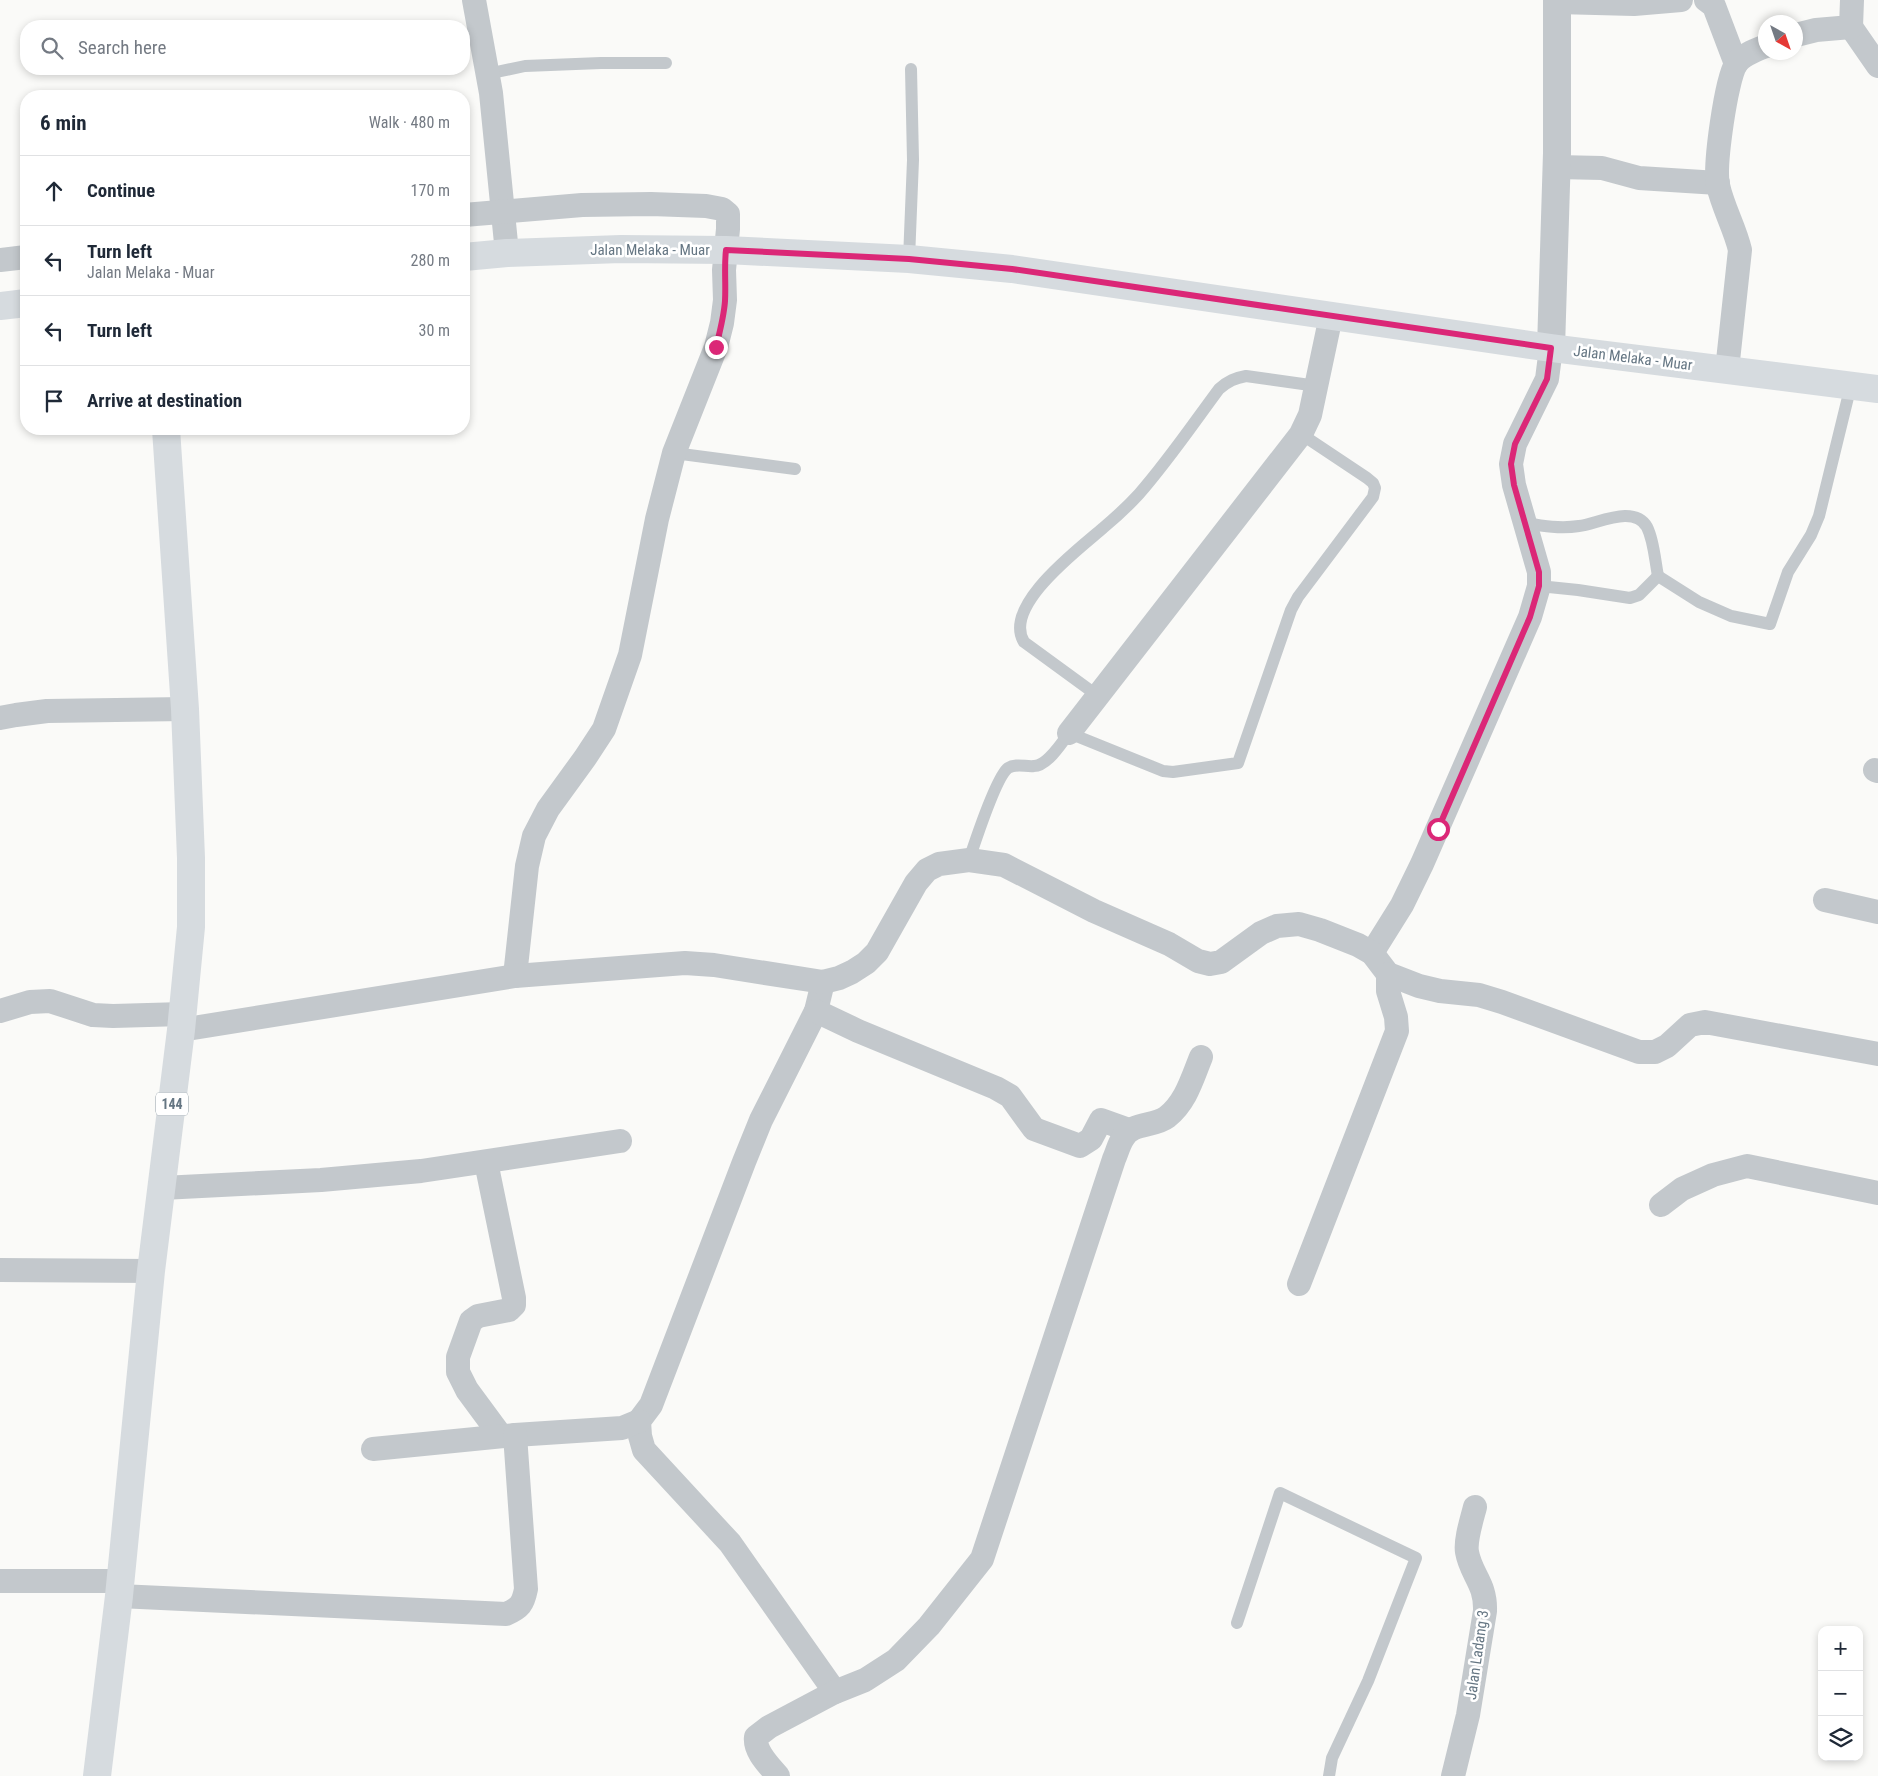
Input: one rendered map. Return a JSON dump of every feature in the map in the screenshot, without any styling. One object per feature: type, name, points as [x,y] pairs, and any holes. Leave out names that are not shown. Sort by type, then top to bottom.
[{"type":"main road","name":"Jalan Melaka - Muar","points":[[470,256],[507,253],[621,249],[726,250],[909,259],[1022,270],[1551,348],[1878,389]]},
{"type":"main road","points":[[0,306],[20,304]]},
{"type":"main road","name":"144","points":[[97,1776],[119,1589],[151,1271],[182,1022],[191,927],[185,709],[166,435]]},
{"type":"street","points":[[474,0],[487,74],[507,253]]},
{"type":"street","points":[[1372,953],[1402,905],[1422,864],[1530,617],[1539,586],[1539,572],[1514,485],[1511,464],[1515,444],[1547,379],[1551,348],[1557,167],[1557,1],[1634,4],[1682,0]]},
{"type":"street","points":[[1706,0],[1714,6],[1736,64]]},
{"type":"street","points":[[1852,0],[1851,27],[1878,66]]},
{"type":"street","points":[[1803,33],[1816,30],[1851,27]]},
{"type":"street","points":[[1727,370],[1740,268],[1740,250],[1737,236],[1725,210],[1718,183],[1721,128],[1728,90],[1736,64],[1758,50]]},
{"type":"street","points":[[1557,167],[1602,168],[1639,178],[1718,183]]},
{"type":"street","points":[[470,214],[582,205],[651,204],[706,206],[722,209],[728,214],[724,270],[725,300],[722,323],[716,347],[674,453],[656,519],[630,656],[604,729],[548,809],[534,836],[526,866],[515,976]]},
{"type":"street","points":[[0,260],[20,258]]},
{"type":"street","points":[[1069,733],[1300,434],[1310,415],[1331,316]]},
{"type":"street","points":[[0,718],[46,711],[185,709]]},
{"type":"street","points":[[0,1011],[30,1002],[50,1001],[93,1015],[182,1022],[515,976],[685,964],[714,965],[823,982],[852,972],[877,952],[916,883],[927,870],[939,864],[969,860],[1004,865],[1094,911],[1169,944],[1198,961],[1210,964],[1222,962],[1252,938],[1277,926],[1299,924],[1358,945],[1372,953],[1388,974],[1419,986],[1440,991],[1479,995],[1639,1052],[1655,1052],[1667,1046],[1690,1025],[1705,1022],[1878,1054]]},
{"type":"street","points":[[1825,900],[1878,912]]},
{"type":"street","points":[[1299,1284],[1397,1031],[1396,1018],[1388,991],[1388,974]]},
{"type":"street","points":[[373,1448],[622,1428],[639,1421],[651,1405],[762,1120],[816,1012],[823,982]]},
{"type":"street","points":[[816,1012],[996,1088],[1010,1096],[1034,1129],[1080,1146],[1091,1139],[1101,1120],[1129,1130]]},
{"type":"street","points":[[778,1776],[757,1747],[756,1738],[769,1727],[835,1692],[865,1680],[896,1660],[929,1626],[982,1559],[1123,1136],[1129,1130],[1138,1126],[1148,1126],[1166,1118],[1183,1102],[1201,1057]]},
{"type":"street","points":[[162,1188],[321,1180],[421,1171],[620,1141]]},
{"type":"street","points":[[0,1580],[506,1614],[518,1609],[526,1589],[508,1436],[467,1390],[458,1372],[458,1357],[472,1321],[478,1316],[509,1310],[514,1305],[486,1162]]},
{"type":"street","points":[[1661,1205],[1682,1189],[1713,1175],[1747,1166],[1878,1193]]},
{"type":"street","points":[[0,1270],[151,1271]]},
{"type":"street","points":[[639,1421],[640,1436],[644,1450],[730,1543],[835,1692]]},
{"type":"street","name":"Jalan Ladang 3","points":[[1453,1776],[1468,1715],[1485,1611],[1483,1589],[1467,1550],[1475,1506]]},
{"type":"lane","points":[[487,74],[525,66],[541,65],[607,62],[666,63]]},
{"type":"lane","points":[[909,259],[913,160],[911,69]]},
{"type":"lane","points":[[1098,696],[1024,642],[1020,634],[1020,624],[1033,597],[1060,566],[1106,526],[1136,496],[1154,476],[1219,389],[1227,382],[1236,377],[1246,376],[1317,386]]},
{"type":"lane","points":[[1525,523],[1556,528],[1579,526],[1613,517],[1626,516],[1637,519],[1647,527],[1658,576],[1699,602],[1732,616],[1770,624],[1788,572],[1811,535],[1819,516],[1851,385]]},
{"type":"lane","points":[[969,860],[985,814],[1001,777],[1008,768],[1020,765],[1035,767],[1045,762],[1069,733],[1163,771],[1173,772],[1238,763],[1290,610],[1373,497],[1375,488],[1373,483],[1367,478],[1300,434]]},
{"type":"lane","points":[[674,453],[796,468]]},
{"type":"lane","points":[[1539,586],[1630,598],[1638,595],[1658,576]]},
{"type":"lane","points":[[1237,1623],[1280,1493],[1416,1558],[1368,1682],[1332,1758],[1329,1776]]},
{"type":"route","points":[[716,347],[725,300],[724,270],[726,250],[909,259],[1012,269],[1551,348],[1547,379],[1532,413],[1515,444],[1511,464],[1514,485],[1539,572],[1539,586],[1530,617],[1438,829]]}]
